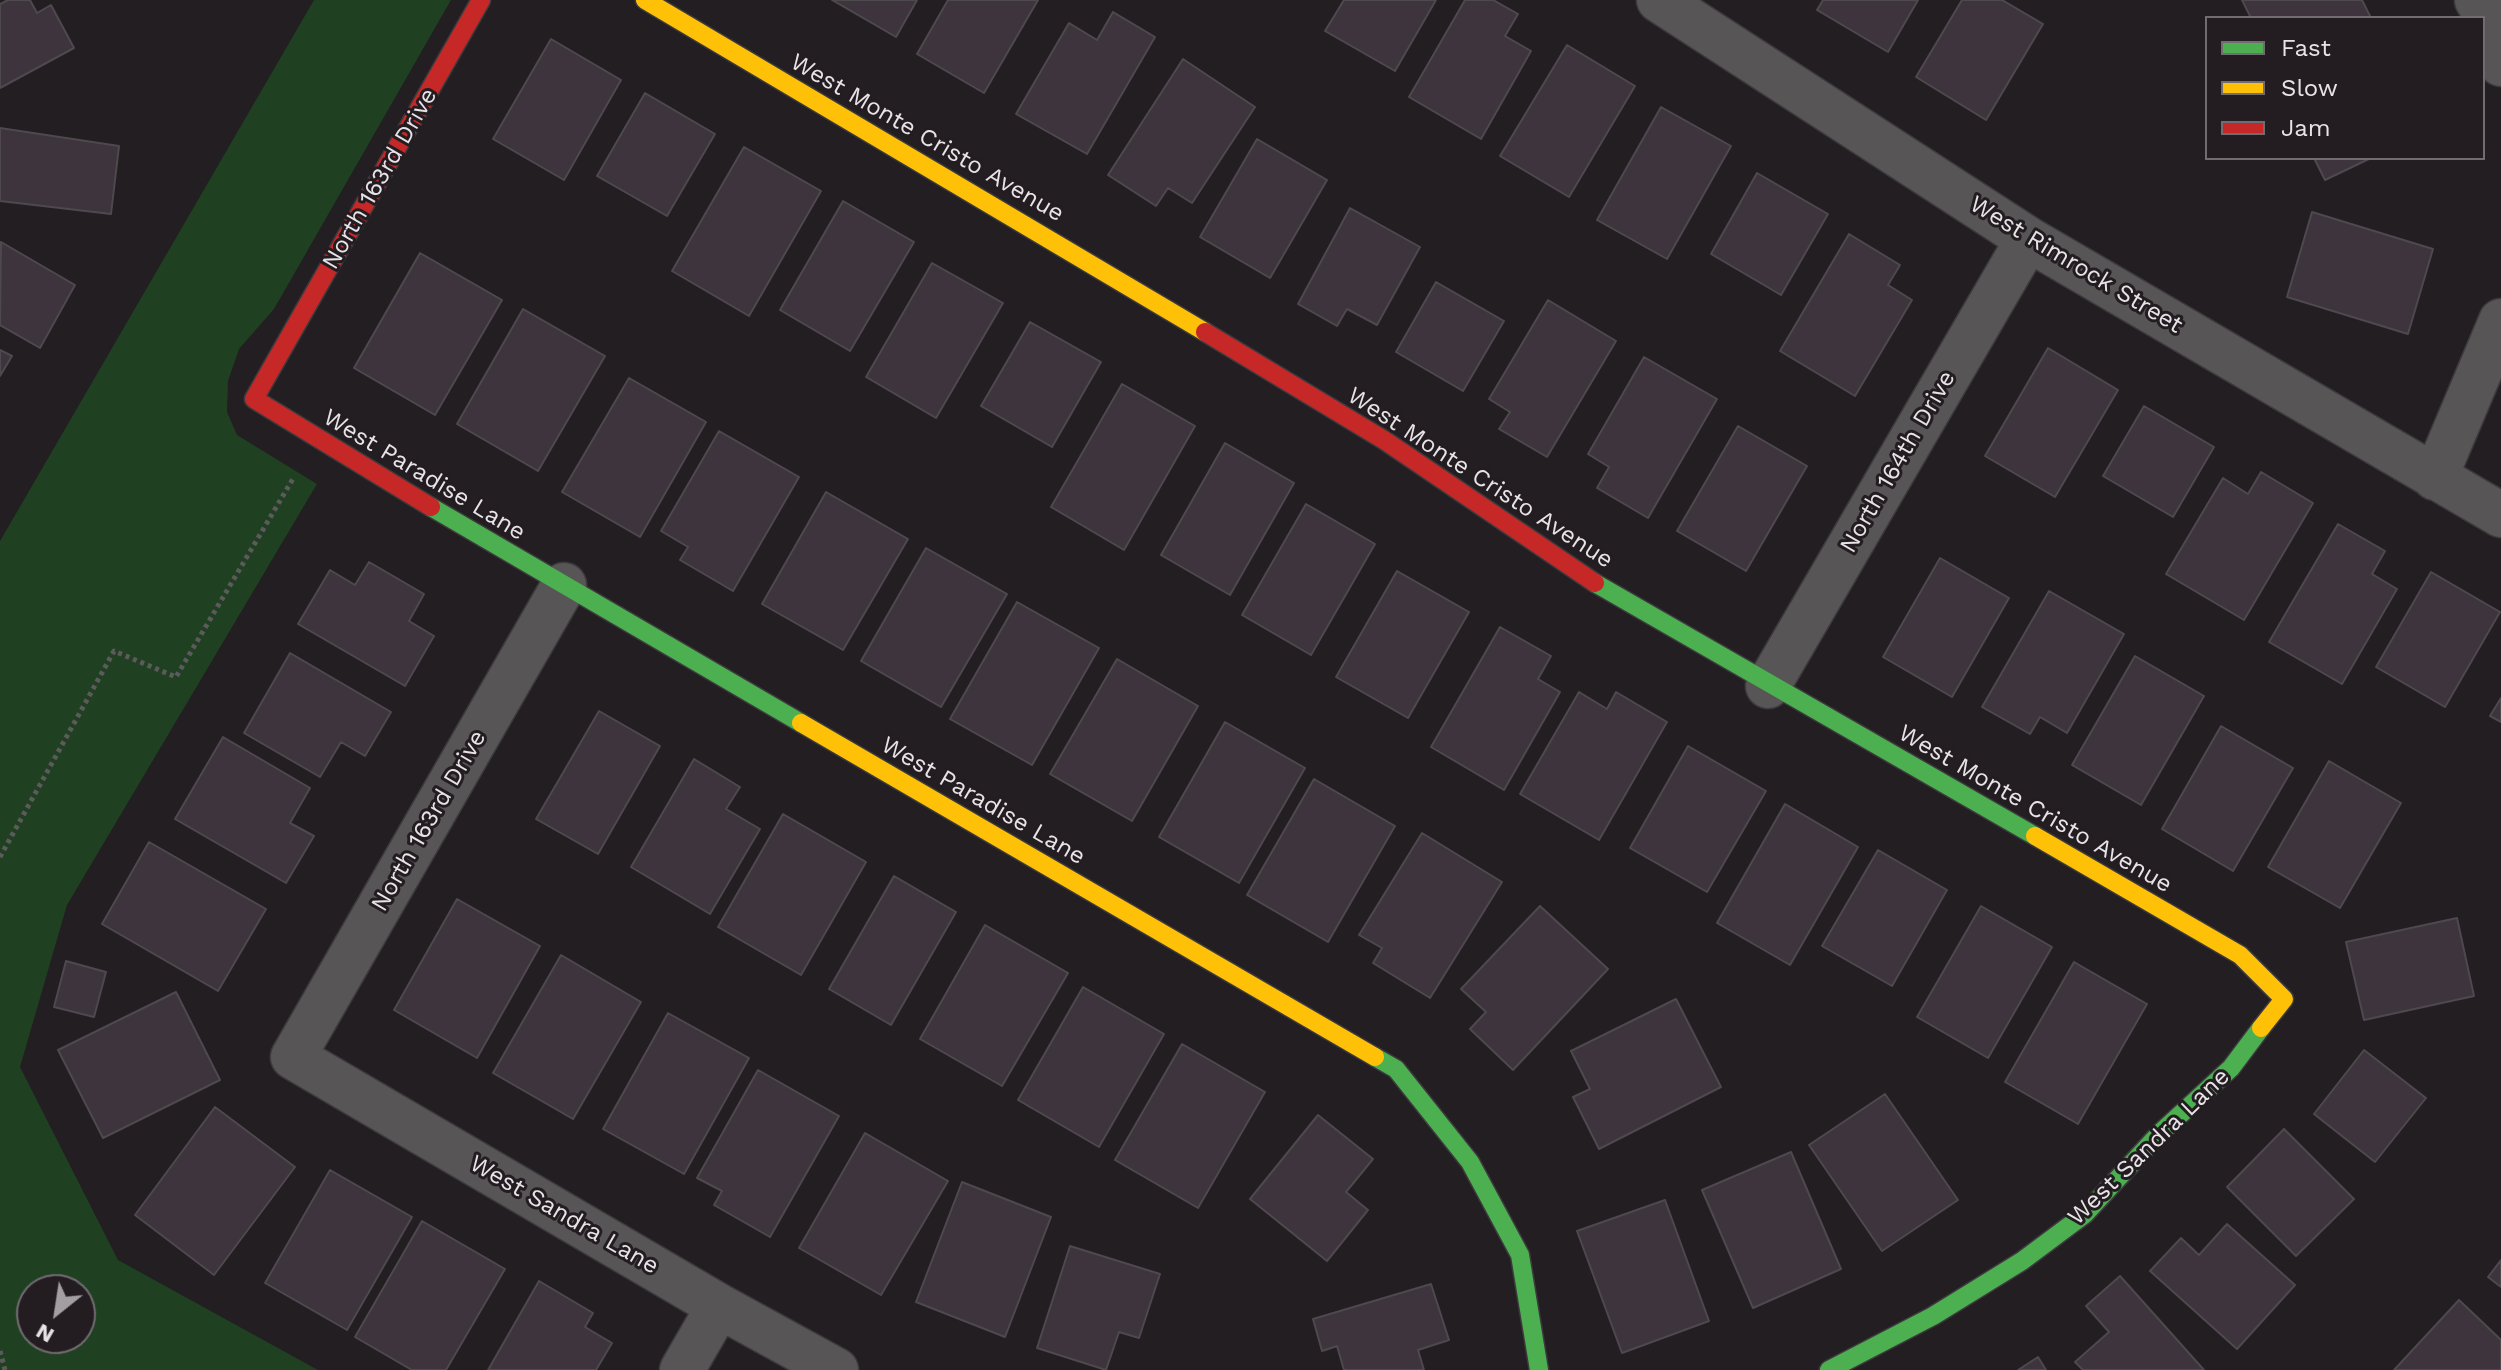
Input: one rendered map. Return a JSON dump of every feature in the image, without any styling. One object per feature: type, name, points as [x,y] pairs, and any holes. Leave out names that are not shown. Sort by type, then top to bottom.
[{"type":"street","name":"North 163rd Drive","points":[[254,399],[481,0]]},
{"type":"street","name":"West Monte Cristo Avenue","points":[[645,0],[1074,252],[1370,431],[1570,568],[1768,686],[2240,955],[2284,999]]},
{"type":"street","name":"West Rimrock Street","points":[[1659,0],[2028,239],[2501,515]]},
{"type":"street","points":[[2477,0],[2487,16],[2501,64]]},
{"type":"street","name":"North 164th Drive","points":[[1768,686],[2028,239]]},
{"type":"street","points":[[2435,478],[2501,321]]},
{"type":"street","name":"West Paradise Lane","points":[[254,399],[314,439],[1396,1069],[1470,1162],[1520,1255],[1539,1370]]},
{"type":"street","name":"North 163rd Drive","points":[[293,1057],[564,585]]},
{"type":"street","name":"West Sandra Lane","points":[[1829,1370],[1984,1284],[2085,1214],[2158,1135],[2231,1068],[2284,999]]},
{"type":"street","name":"West Sandra Lane","points":[[293,1057],[719,1306],[836,1370]]},
{"type":"street","points":[[682,1370],[719,1306]]},
{"type":"path","points":[[0,857],[114,651],[176,677],[314,439]]},
{"type":"path","points":[[0,1351],[5,1370]]},
{"type":"green space","points":[[314,0],[451,0],[274,309],[239,349],[228,381],[227,412],[237,435],[317,484],[67,905],[20,1067],[118,1260],[318,1370],[0,1370],[0,541]]},
{"type":"building","points":[[8,0],[30,0],[37,13],[51,5],[74,48],[0,88],[0,4]]},
{"type":"building","points":[[832,0],[917,0],[896,37]]},
{"type":"building","points":[[948,0],[1038,0],[984,93],[917,54]]},
{"type":"building","points":[[1344,0],[1436,0],[1395,71],[1325,31]]},
{"type":"building","points":[[1465,0],[1493,0],[1518,14],[1505,36],[1531,51],[1481,139],[1409,97]]},
{"type":"building","points":[[1823,0],[1918,0],[1888,52],[1817,10]]},
{"type":"building","points":[[1962,0],[2002,0],[2043,24],[1986,120],[1916,77]]},
{"type":"building","points":[[2242,0],[2362,0],[2370,16],[2250,16]]},
{"type":"building","points":[[1113,12],[1155,37],[1087,154],[1016,114],[1069,23],[1097,40]]},
{"type":"building","points":[[551,39],[621,80],[564,180],[493,139]]},
{"type":"building","points":[[1567,45],[1635,86],[1569,197],[1500,156]]},
{"type":"building","points":[[1183,59],[1255,107],[1192,203],[1168,188],[1156,206],[1108,175]]},
{"type":"building","points":[[645,93],[715,134],[667,216],[597,176]]},
{"type":"building","points":[[1661,107],[1731,146],[1667,259],[1597,220]]},
{"type":"building","points":[[0,128],[119,146],[111,214],[0,201]]},
{"type":"building","points":[[1257,139],[1327,180],[1270,278],[1200,237]]},
{"type":"building","points":[[744,147],[821,191],[749,316],[672,271]]},
{"type":"building","points":[[2315,160],[2367,160],[2325,180]]},
{"type":"building","points":[[1757,173],[1828,214],[1781,295],[1711,254]]},
{"type":"building","points":[[843,201],[914,242],[850,351],[780,310]]},
{"type":"building","points":[[1350,208],[1420,247],[1377,325],[1347,309],[1337,326],[1298,304]]},
{"type":"building","points":[[2312,212],[2433,249],[2408,334],[2287,297]]},
{"type":"building","points":[[1849,234],[1900,265],[1888,285],[1912,300],[1855,396],[1780,351]]},
{"type":"building","points":[[1,242],[75,285],[40,348],[0,325]]},
{"type":"building","points":[[420,253],[502,300],[435,415],[354,368]]},
{"type":"building","points":[[932,263],[1003,303],[936,418],[866,377]]},
{"type":"building","points":[[1436,282],[1504,321],[1463,391],[1396,352]]},
{"type":"building","points":[[1548,300],[1616,341],[1547,457],[1499,429],[1510,412],[1489,399]]},
{"type":"building","points":[[523,309],[605,356],[538,471],[457,424]]},
{"type":"building","points":[[1030,322],[1101,362],[1052,447],[981,406]]},
{"type":"building","points":[[2048,348],[2118,390],[2055,497],[1985,456]]},
{"type":"building","points":[[0,350],[12,356],[0,376]]},
{"type":"building","points":[[1644,357],[1717,399],[1648,518],[1597,488],[1609,467],[1588,454]]},
{"type":"building","points":[[629,378],[706,422],[640,537],[562,492]]},
{"type":"building","points":[[1122,384],[1195,426],[1124,550],[1051,507]]},
{"type":"building","points":[[2144,406],[2214,447],[2173,517],[2103,476]]},
{"type":"building","points":[[1738,426],[1807,466],[1746,571],[1677,531]]},
{"type":"building","points":[[719,431],[799,477],[733,591],[680,560],[688,547],[661,531]]},
{"type":"building","points":[[1225,443],[1294,483],[1230,595],[1161,555]]},
{"type":"building","points":[[2261,472],[2313,503],[2244,620],[2166,574],[2223,478],[2248,494]]},
{"type":"building","points":[[826,492],[908,539],[843,650],[762,604]]},
{"type":"building","points":[[1306,504],[1375,544],[1311,655],[1242,615]]},
{"type":"building","points":[[2338,524],[2385,551],[2372,574],[2397,589],[2342,684],[2269,642]]},
{"type":"building","points":[[926,548],[1007,594],[941,707],[861,661]]},
{"type":"building","points":[[1940,558],[2009,598],[1952,697],[1883,657]]},
{"type":"building","points":[[369,562],[424,594],[409,621],[434,636],[405,686],[298,624],[330,570],[355,585]]},
{"type":"building","points":[[1397,571],[1469,612],[1408,718],[1336,677]]},
{"type":"building","points":[[2431,572],[2500,612],[2445,707],[2376,667]]},
{"type":"building","points":[[2049,591],[2124,634],[2067,733],[2040,717],[2030,734],[1982,707]]},
{"type":"building","points":[[1017,602],[1099,648],[1032,765],[950,719]]},
{"type":"building","points":[[1500,627],[1551,656],[1538,679],[1560,692],[1504,790],[1431,747]]},
{"type":"building","points":[[290,653],[391,712],[365,756],[341,742],[320,777],[244,733]]},
{"type":"building","points":[[2135,656],[2204,696],[2141,805],[2072,765]]},
{"type":"building","points":[[1117,659],[1198,706],[1132,821],[1050,774]]},
{"type":"building","points":[[1579,692],[1607,709],[1616,692],[1667,722],[1599,840],[1520,794]]},
{"type":"building","points":[[2501,698],[2501,722],[2490,716]]},
{"type":"building","points":[[599,711],[660,746],[598,854],[536,819]]},
{"type":"building","points":[[1225,722],[1305,768],[1239,883],[1159,837]]},
{"type":"building","points":[[2221,726],[2293,768],[2233,871],[2162,829]]},
{"type":"building","points":[[223,737],[310,788],[290,823],[314,836],[286,883],[175,819]]},
{"type":"building","points":[[1688,746],[1766,791],[1707,892],[1630,848]]},
{"type":"building","points":[[694,759],[740,787],[726,809],[760,829],[710,914],[631,867]]},
{"type":"building","points":[[2329,761],[2401,803],[2340,908],[2268,867]]},
{"type":"building","points":[[1314,779],[1395,826],[1328,942],[1247,895]]},
{"type":"building","points":[[1785,804],[1858,847],[1790,965],[1717,923]]},
{"type":"building","points":[[783,814],[866,862],[801,975],[718,927]]},
{"type":"building","points":[[1422,833],[1502,882],[1430,998],[1373,963],[1382,948],[1359,935]]},
{"type":"building","points":[[149,842],[266,909],[218,991],[102,924]]},
{"type":"building","points":[[1878,850],[1947,890],[1892,986],[1822,946]]},
{"type":"building","points":[[894,876],[956,912],[891,1025],[829,989]]},
{"type":"building","points":[[457,899],[540,946],[477,1058],[394,1010]]},
{"type":"building","points":[[1540,906],[1608,969],[1513,1070],[1470,1029],[1486,1012],[1461,989]]},
{"type":"building","points":[[1981,906],[2052,947],[1988,1058],[1917,1017]]},
{"type":"building","points":[[2457,918],[2474,996],[2364,1020],[2346,942]]},
{"type":"building","points":[[985,925],[1068,973],[1002,1086],[920,1039]]},
{"type":"building","points":[[561,955],[641,1002],[573,1119],[493,1073]]},
{"type":"building","points":[[66,961],[106,972],[94,1017],[54,1007]]},
{"type":"building","points":[[2074,962],[2147,1004],[2078,1124],[2005,1082]]},
{"type":"building","points":[[1083,987],[1164,1034],[1099,1147],[1018,1100]]},
{"type":"building","points":[[176,992],[220,1080],[103,1138],[58,1050]]},
{"type":"building","points":[[1676,999],[1721,1087],[1599,1149],[1573,1097],[1590,1089],[1571,1051]]},
{"type":"building","points":[[668,1013],[749,1058],[684,1174],[603,1129]]},
{"type":"building","points":[[1182,1044],[1265,1092],[1198,1208],[1115,1160]]},
{"type":"building","points":[[2364,1050],[2426,1098],[2375,1162],[2314,1114]]},
{"type":"building","points":[[758,1070],[839,1116],[770,1237],[714,1205],[722,1191],[697,1178]]},
{"type":"building","points":[[1885,1094],[1958,1200],[1882,1251],[1809,1145]]},
{"type":"building","points":[[215,1107],[295,1167],[214,1275],[135,1215]]},
{"type":"building","points":[[1318,1115],[1373,1159],[1346,1192],[1368,1210],[1327,1261],[1250,1199]]},
{"type":"building","points":[[2284,1129],[2354,1199],[2296,1256],[2227,1187]]},
{"type":"building","points":[[865,1133],[948,1181],[881,1295],[799,1248]]},
{"type":"building","points":[[1791,1152],[1841,1269],[1753,1308],[1702,1190]]},
{"type":"building","points":[[330,1170],[412,1217],[347,1330],[265,1283]]},
{"type":"building","points":[[962,1182],[1051,1217],[1005,1337],[916,1302]]},
{"type":"building","points":[[1665,1200],[1709,1321],[1622,1353],[1577,1231]]},
{"type":"building","points":[[422,1221],[505,1269],[446,1370],[412,1370],[355,1337]]},
{"type":"building","points":[[2227,1224],[2295,1285],[2237,1349],[2150,1271],[2181,1238],[2199,1255]]},
{"type":"building","points":[[1070,1246],[1160,1274],[1139,1338],[1119,1332],[1106,1370],[1037,1348]]},
{"type":"building","points":[[2501,1260],[2501,1287],[2488,1277]]},
{"type":"building","points":[[2120,1276],[2204,1370],[2083,1370],[2075,1362],[2109,1332],[2086,1306]]},
{"type":"building","points":[[539,1281],[593,1313],[585,1327],[612,1343],[596,1370],[488,1370]]},
{"type":"building","points":[[1431,1284],[1449,1340],[1418,1350],[1424,1370],[1344,1370],[1337,1346],[1322,1351],[1313,1319]]},
{"type":"building","points":[[2459,1300],[2501,1340],[2501,1370],[2394,1370]]},
{"type":"building","points":[[2038,1357],[2046,1370],[2018,1370]]},
{"type":"traffic: fast","points":[[431,507],[801,723]]},
{"type":"traffic: fast","points":[[1595,583],[2035,836]]},
{"type":"traffic: fast","points":[[1829,1370],[1933,1316],[2022,1261],[2085,1214],[2158,1135],[2231,1068],[2261,1028]]},
{"type":"traffic: fast","points":[[1375,1057],[1396,1069],[1470,1162],[1520,1255],[1539,1370]]},
{"type":"traffic: slow","points":[[645,0],[1205,332]]},
{"type":"traffic: slow","points":[[801,723],[1375,1057]]},
{"type":"traffic: slow","points":[[2035,836],[2240,955],[2284,999],[2261,1028]]},
{"type":"traffic: jam","points":[[431,507],[254,399],[481,0]]},
{"type":"traffic: jam","points":[[1205,332],[1384,440],[1595,583]]}]
